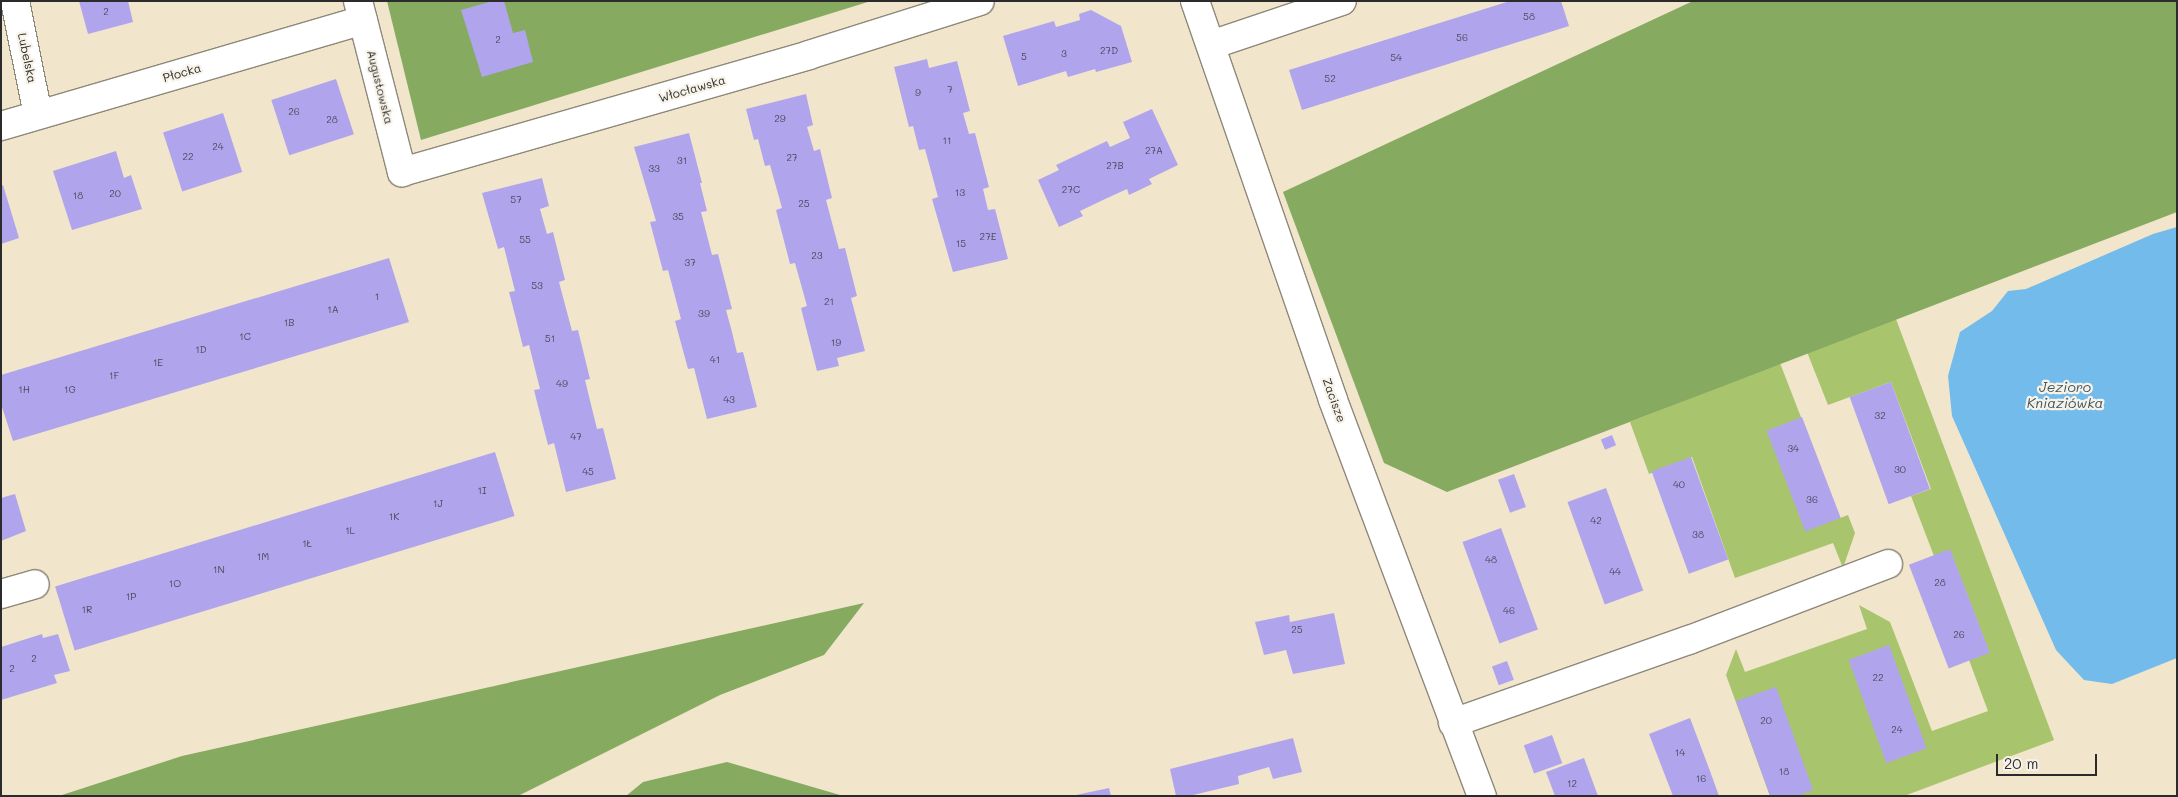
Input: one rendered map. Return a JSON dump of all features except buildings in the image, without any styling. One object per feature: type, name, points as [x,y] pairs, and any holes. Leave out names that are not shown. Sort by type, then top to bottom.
[{"type":"street","name":"Lubelska","points":[[15,1],[38,115]]},
{"type":"street","name":"Włocławska","points":[[402,172],[809,55],[980,1]]},
{"type":"street","name":"Zacisze","points":[[1195,1],[1333,400],[1482,796]]},
{"type":"street","points":[[1211,45],[1342,1]]},
{"type":"street","name":"Płocka","points":[[1,126],[360,11]]},
{"type":"street","name":"Augustowska","points":[[360,11],[402,172]]},
{"type":"street","points":[[1453,723],[1689,640],[1888,564]]},
{"type":"street","points":[[1,594],[35,584]]},
{"type":"green space","points":[[387,1],[871,1],[421,140]]},
{"type":"green space","points":[[1693,1],[2177,1],[2177,212],[1447,492],[1384,463],[1283,192]]},
{"type":"green space","points":[[1896,319],[2054,740],[1904,796],[1770,796],[1726,675],[1736,649],[1745,672],[1867,629],[1859,605],[1890,622],[1932,731],[1988,711],[1969,660],[1989,652],[1950,550],[1934,556],[1911,496],[1931,489],[1891,382],[1828,405],[1807,352]]},
{"type":"green space","points":[[1780,363],[1840,518],[1848,515],[1855,533],[1843,568],[1833,543],[1735,578],[1692,457],[1649,474],[1630,422]]},
{"type":"green space","points":[[864,603],[824,655],[720,695],[518,796],[59,796],[182,756]]},
{"type":"green space","points":[[727,762],[840,796],[626,796],[643,782]]},
{"type":"water","name":"Jezioro Kniaziówka","points":[[2177,227],[2177,658],[2112,684],[2084,680],[2056,650],[1952,416],[1948,376],[1960,332],[1992,311],[2008,291],[2026,289],[2153,234]]}]
